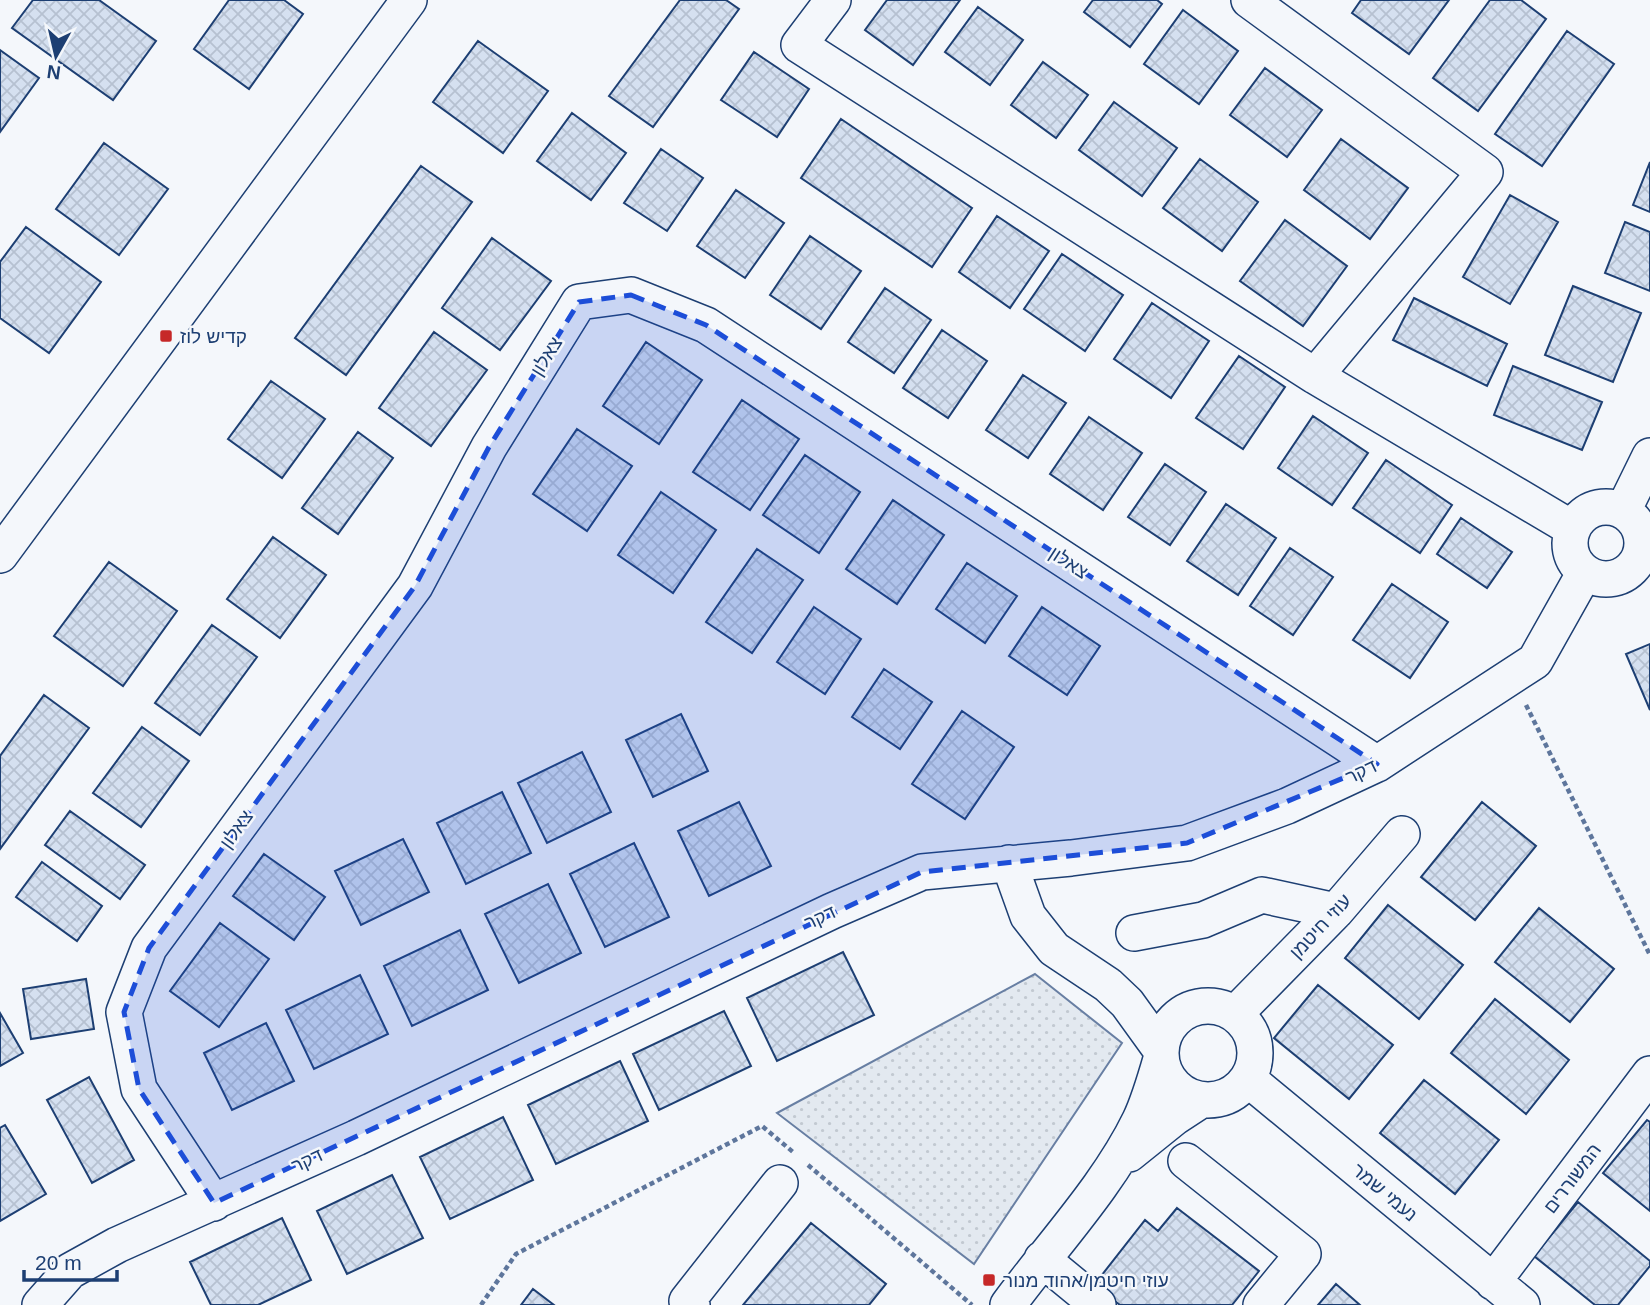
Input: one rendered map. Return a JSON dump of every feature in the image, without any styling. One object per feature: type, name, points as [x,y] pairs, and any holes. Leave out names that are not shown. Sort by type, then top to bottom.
[{"type":"street","points":[[0,555],[409,0]]},
{"type":"street","points":[[833,0],[799,46],[1315,376],[1573,529]]},
{"type":"street","points":[[1250,0],[1485,172],[1315,376]]},
{"type":"street","name":"צאלון","points":[[214,1203],[139,1088],[124,1012],[149,948],[415,586],[489,447],[579,302],[631,295],[706,325],[1377,764]]},
{"type":"street","points":[[1623,510],[1650,456]]},
{"type":"street","points":[[1599,507],[1623,510],[1639,527],[1643,538],[1644,565],[1620,577],[1596,578],[1577,564],[1571,553],[1573,529],[1579,519],[1599,507]]},
{"type":"street","name":"דקר","points":[[40,1305],[70,1270],[117,1245],[214,1203],[832,911],[922,872],[1187,843],[1287,806],[1377,764],[1535,660],[1585,572]]},
{"type":"street","name":"עוזי חיטמן","points":[[1235,1014],[1336,911],[1402,834]]},
{"type":"street","points":[[1008,1305],[1111,1171],[1152,1093],[1161,1054],[1127,1003],[1102,981],[1054,949],[1028,916],[1009,863]]},
{"type":"street","points":[[1134,933],[1203,920],[1262,895],[1336,911]]},
{"type":"street","points":[[1102,981],[1152,1000],[1221,1008],[1235,1014],[1252,1037],[1254,1065],[1248,1079],[1238,1091],[1223,1098],[1192,1098],[1178,1090],[1168,1080],[1162,1068],[1162,1040],[1168,1027],[1177,1017],[1200,1007]]},
{"type":"street","name":"המשוררים","points":[[1493,1282],[1650,1074]]},
{"type":"street","name":"נעמי שמר","points":[[1248,1079],[1522,1305]]},
{"type":"street","points":[[1111,1171],[1141,1143],[1201,1100]]},
{"type":"street","points":[[1186,1161],[1303,1254],[1261,1305]]},
{"type":"street","points":[[692,1305],[687,1301],[780,1183]]},
{"type":"street","points":[[1042,1259],[1098,1305]]},
{"type":"path","points":[[1511,676],[1650,955]]},
{"type":"highlighted area","points":[[631,295],[706,325],[1377,764],[1187,843],[922,872],[214,1203],[139,1089],[124,1012],[149,948],[415,586],[489,447],[579,302]]},
{"type":"shaded area","points":[[1035,974],[1122,1043],[974,1264],[777,1113]]},
{"type":"building","points":[[33,0],[99,0],[156,41],[113,100],[12,28]]},
{"type":"building","points":[[229,0],[284,0],[303,14],[249,89],[194,49]]},
{"type":"building","points":[[680,0],[726,0],[739,9],[653,127],[609,96]]},
{"type":"building","points":[[887,0],[960,0],[913,65],[865,30]]},
{"type":"building","points":[[1093,0],[1157,0],[1162,4],[1130,47],[1084,12]]},
{"type":"building","points":[[1361,0],[1449,0],[1409,54],[1352,13]]},
{"type":"building","points":[[1490,0],[1521,0],[1546,19],[1478,111],[1433,78]]},
{"type":"building","points":[[978,7],[1023,40],[990,85],[945,52]]},
{"type":"building","points":[[1183,10],[1238,51],[1199,104],[1144,64]]},
{"type":"building","points":[[1567,31],[1614,64],[1542,166],[1495,134]]},
{"type":"building","points":[[478,41],[548,91],[503,153],[433,102]]},
{"type":"building","points":[[0,50],[39,78],[0,132]]},
{"type":"building","points":[[754,52],[809,89],[777,137],[721,100]]},
{"type":"building","points":[[1043,62],[1088,95],[1056,138],[1011,105]]},
{"type":"building","points":[[1265,68],[1322,110],[1287,157],[1230,115]]},
{"type":"building","points":[[1114,102],[1177,148],[1142,196],[1079,150]]},
{"type":"building","points":[[572,113],[626,153],[591,200],[537,161]]},
{"type":"building","points":[[841,119],[972,208],[932,267],[801,178]]},
{"type":"building","points":[[1341,139],[1408,188],[1370,239],[1304,190]]},
{"type":"building","points":[[104,143],[168,189],[119,255],[56,209]]},
{"type":"building","points":[[661,149],[703,178],[667,231],[624,203]]},
{"type":"building","points":[[1200,159],[1258,202],[1222,251],[1163,208]]},
{"type":"building","points":[[1650,162],[1650,212],[1633,205]]},
{"type":"building","points":[[421,166],[472,202],[346,375],[295,338]]},
{"type":"building","points":[[736,190],[784,223],[745,278],[697,246]]},
{"type":"building","points":[[1510,195],[1558,222],[1510,304],[1463,277]]},
{"type":"building","points":[[997,216],[1049,251],[1010,308],[959,272]]},
{"type":"building","points":[[1285,220],[1347,266],[1303,326],[1240,281]]},
{"type":"building","points":[[1625,222],[1650,232],[1650,291],[1605,273]]},
{"type":"building","points":[[26,227],[101,282],[49,353],[0,318],[0,262]]},
{"type":"building","points":[[810,236],[861,271],[821,329],[770,295]]},
{"type":"building","points":[[492,238],[551,281],[500,350],[442,308]]},
{"type":"building","points":[[1062,254],[1123,295],[1085,351],[1024,309]]},
{"type":"building","points":[[1573,286],[1641,313],[1613,382],[1545,355]]},
{"type":"building","points":[[885,288],[931,320],[894,373],[848,342]]},
{"type":"building","points":[[1414,298],[1507,344],[1487,386],[1393,340]]},
{"type":"building","points":[[1152,303],[1209,341],[1171,398],[1114,359]]},
{"type":"building","points":[[942,330],[987,361],[948,418],[903,388]]},
{"type":"building","points":[[434,332],[487,370],[431,446],[379,408]]},
{"type":"building","points":[[646,342],[702,380],[659,444],[603,406]]},
{"type":"building","points":[[1239,356],[1285,387],[1243,449],[1196,418]]},
{"type":"building","points":[[1513,366],[1602,402],[1582,450],[1494,415]]},
{"type":"building","points":[[1023,375],[1066,403],[1028,458],[986,430]]},
{"type":"building","points":[[271,381],[325,419],[282,478],[228,439]]},
{"type":"building","points":[[742,400],[799,439],[750,510],[693,472]]},
{"type":"building","points":[[1313,416],[1368,453],[1332,505],[1278,468]]},
{"type":"building","points":[[1089,417],[1142,453],[1103,510],[1050,474]]},
{"type":"building","points":[[577,429],[632,466],[587,531],[533,494]]},
{"type":"building","points":[[358,432],[393,458],[338,534],[302,508]]},
{"type":"building","points":[[805,455],[860,492],[819,553],[763,515]]},
{"type":"building","points":[[1386,460],[1452,505],[1420,553],[1353,508]]},
{"type":"building","points":[[1165,464],[1206,492],[1170,545],[1128,517]]},
{"type":"building","points":[[661,492],[716,530],[673,593],[618,555]]},
{"type":"building","points":[[893,500],[944,535],[897,604],[846,569]]},
{"type":"building","points":[[1226,504],[1276,538],[1238,595],[1187,561]]},
{"type":"building","points":[[1461,518],[1512,552],[1487,588],[1437,554]]},
{"type":"building","points":[[273,537],[326,575],[280,638],[227,599]]},
{"type":"building","points":[[1290,548],[1333,577],[1293,635],[1250,606]]},
{"type":"building","points":[[757,549],[803,580],[752,653],[706,622]]},
{"type":"building","points":[[109,562],[177,611],[123,686],[54,636]]},
{"type":"building","points":[[967,563],[1017,596],[985,643],[936,609]]},
{"type":"building","points":[[1392,584],[1448,622],[1410,678],[1353,640]]},
{"type":"building","points":[[814,607],[861,639],[825,694],[777,662]]},
{"type":"building","points":[[1042,607],[1100,646],[1067,695],[1009,656]]},
{"type":"building","points":[[212,625],[257,657],[200,735],[155,703]]},
{"type":"building","points":[[1650,644],[1650,710],[1626,654]]},
{"type":"building","points":[[884,669],[932,702],[900,749],[852,717]]},
{"type":"building","points":[[44,695],[89,728],[0,849],[0,756]]},
{"type":"building","points":[[962,711],[1014,747],[965,819],[912,784]]},
{"type":"building","points":[[681,714],[708,771],[653,797],[626,740]]},
{"type":"building","points":[[142,727],[189,761],[141,827],[93,793]]},
{"type":"building","points":[[582,752],[611,812],[547,843],[518,783]]},
{"type":"building","points":[[502,792],[531,853],[466,884],[437,823]]},
{"type":"building","points":[[739,802],[771,866],[709,896],[678,831]]},
{"type":"building","points":[[1482,802],[1536,846],[1475,920],[1421,877]]},
{"type":"building","points":[[70,811],[145,865],[120,899],[45,845]]},
{"type":"building","points":[[403,839],[429,892],[361,925],[335,871]]},
{"type":"building","points":[[634,843],[669,917],[605,947],[570,874]]},
{"type":"building","points":[[264,854],[325,897],[294,940],[233,896]]},
{"type":"building","points":[[42,862],[102,906],[77,941],[16,897]]},
{"type":"building","points":[[548,884],[581,953],[519,983],[485,914]]},
{"type":"building","points":[[1388,905],[1463,965],[1419,1019],[1345,958]]},
{"type":"building","points":[[1539,908],[1614,969],[1570,1022],[1495,962]]},
{"type":"building","points":[[220,923],[269,959],[219,1027],[170,991]]},
{"type":"building","points":[[460,930],[488,990],[412,1026],[384,966]]},
{"type":"building","points":[[843,952],[874,1015],[777,1061],[747,998]]},
{"type":"building","points":[[360,975],[388,1034],[314,1069],[286,1010]]},
{"type":"building","points":[[86,979],[94,1029],[31,1039],[23,989]]},
{"type":"building","points":[[1318,985],[1393,1045],[1349,1099],[1274,1038]]},
{"type":"building","points":[[1495,999],[1569,1060],[1526,1114],[1451,1053]]},
{"type":"building","points":[[724,1011],[751,1066],[659,1110],[633,1054]]},
{"type":"building","points":[[0,1013],[23,1053],[0,1066]]},
{"type":"building","points":[[266,1023],[294,1081],[232,1110],[204,1053]]},
{"type":"building","points":[[620,1061],[648,1121],[556,1164],[528,1105]]},
{"type":"building","points":[[89,1077],[134,1160],[92,1183],[47,1100]]},
{"type":"building","points":[[1424,1080],[1499,1140],[1455,1194],[1380,1133]]},
{"type":"building","points":[[503,1117],[533,1180],[450,1219],[420,1157]]},
{"type":"building","points":[[1647,1120],[1650,1122],[1650,1211],[1603,1173]]},
{"type":"building","points":[[5,1125],[46,1194],[0,1221],[0,1128]]},
{"type":"building","points":[[392,1175],[423,1238],[347,1274],[317,1211]]},
{"type":"building","points":[[1578,1202],[1650,1261],[1650,1266],[1618,1305],[1595,1305],[1534,1256]]},
{"type":"building","points":[[1177,1208],[1259,1271],[1232,1305],[1120,1305],[1094,1285],[1145,1220],[1158,1231]]},
{"type":"building","points":[[282,1218],[311,1280],[258,1305],[211,1305],[190,1262]]},
{"type":"building","points":[[811,1223],[886,1284],[869,1305],[743,1305]]},
{"type":"building","points":[[1336,1284],[1360,1305],[1318,1305]]},
{"type":"building","points":[[533,1289],[554,1305],[521,1305]]},
{"type":"place","name":"קדיש לוז","points":[[166,336]]},
{"type":"place","name":"עוזי חיטמן/אהוד מנור","points":[[989,1280]]}]
